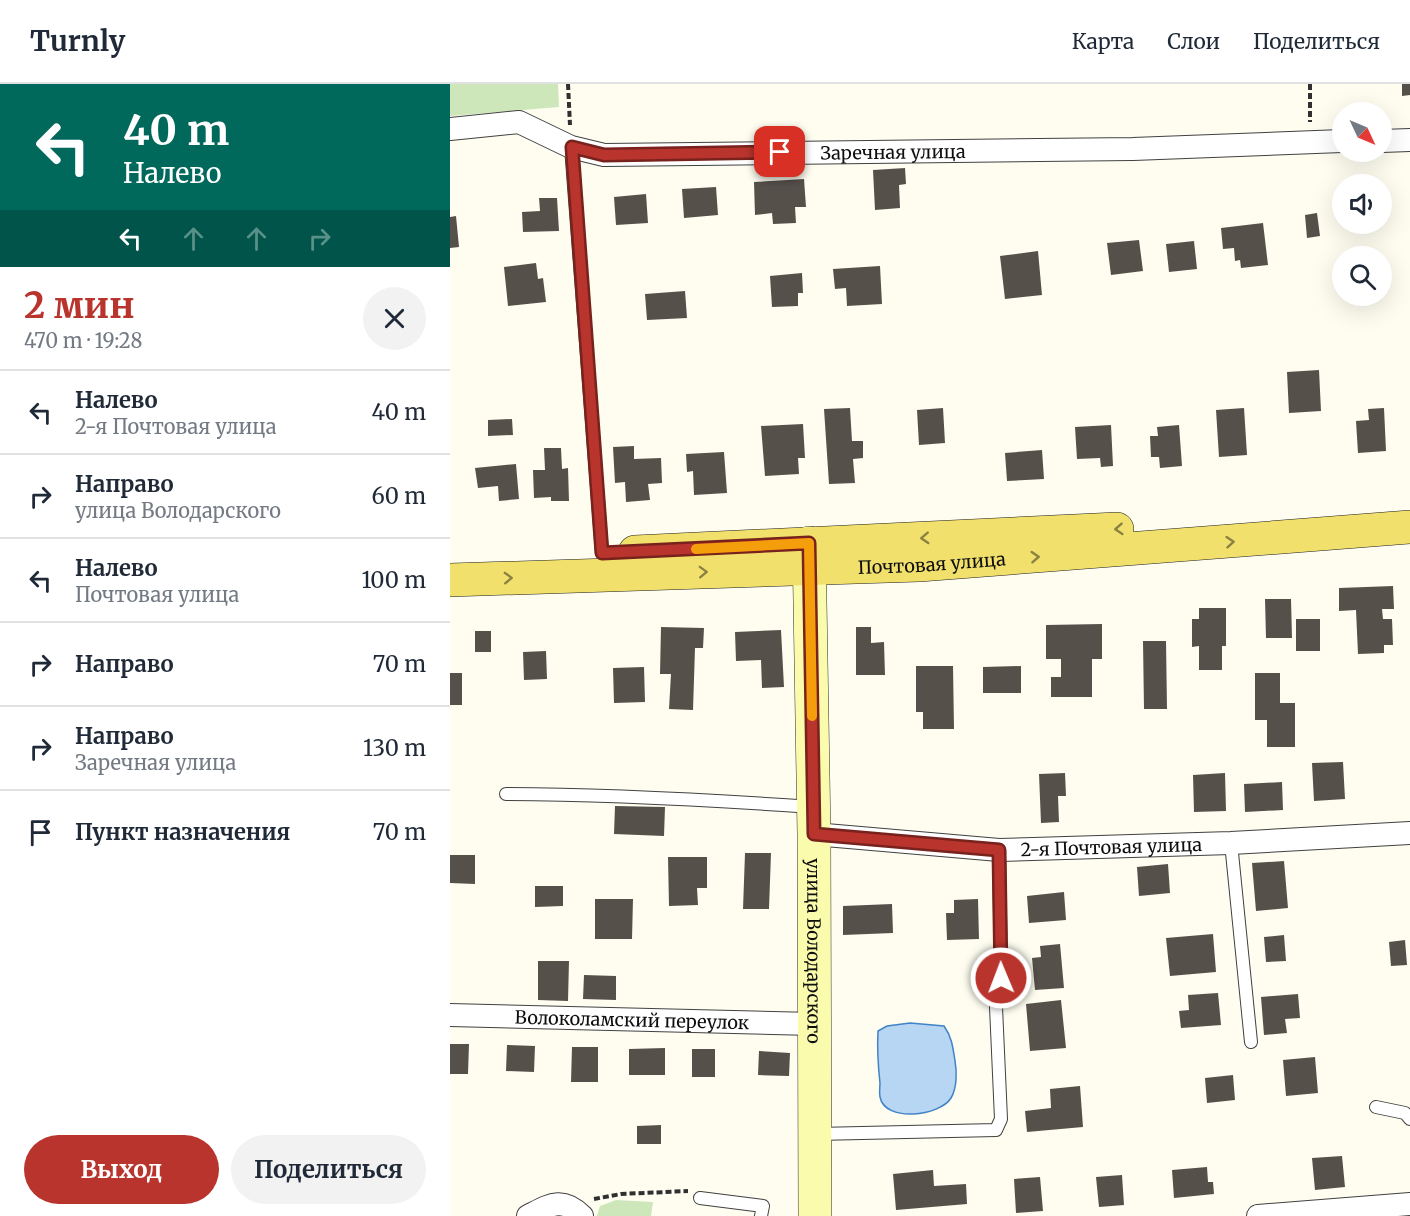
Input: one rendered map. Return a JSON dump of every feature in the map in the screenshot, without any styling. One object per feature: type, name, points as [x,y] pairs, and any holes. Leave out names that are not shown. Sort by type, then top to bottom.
[{"type":"main road","name":"Почтовая улица","points":[[450,580],[809,556],[1410,505]]},
{"type":"main road","name":"Почтовая улица","points":[[450,558],[602,553],[809,556],[930,565],[1410,527]]},
{"type":"street","name":"Заречная улица","points":[[450,129],[519,122],[572,147],[604,155],[1133,149],[1332,141]]},
{"type":"street","points":[[1392,141],[1410,140]]},
{"type":"street","name":"улица Володарского","points":[[809,556],[814,821],[816,1134],[814,1216]]},
{"type":"street","name":"2-я Почтовая улица","points":[[814,821],[999,850],[1231,843],[1410,833]]},
{"type":"street","name":"Волоколамский переулок","points":[[450,1015],[814,1024]]},
{"type":"street","points":[[528,1216],[552,1204],[564,1204],[578,1212]]},
{"type":"street","points":[[1258,1216],[1410,1204]]},
{"type":"lane","points":[[572,147],[602,553]]},
{"type":"lane","points":[[506,794],[691,798],[814,821]]},
{"type":"lane","points":[[1231,843],[1251,1042]]},
{"type":"lane","points":[[816,1134],[996,1130],[1001,1119],[996,1007],[1001,978],[999,850]]},
{"type":"lane","points":[[1376,1107],[1405,1113],[1410,1119]]},
{"type":"lane","points":[[700,1198],[763,1206],[761,1216]]},
{"type":"path","points":[[568,84],[572,147]]},
{"type":"path","points":[[1310,84],[1310,142]]},
{"type":"path","points":[[578,1212],[592,1200],[621,1194],[694,1191],[700,1198]]},
{"type":"green space","points":[[450,84],[558,84],[559,107],[450,116]]},
{"type":"green space","points":[[616,1200],[653,1202],[651,1216],[597,1216],[600,1206]]},
{"type":"water","points":[[910,1023],[944,1026],[952,1043],[956,1070],[951,1098],[936,1109],[913,1114],[892,1111],[884,1105],[880,1097],[878,1057],[878,1031],[887,1026]]},
{"type":"building","points":[[1402,84],[1410,84],[1410,95],[1402,96]]},
{"type":"building","points":[[905,168],[906,184],[899,185],[900,208],[875,210],[873,170]]},
{"type":"building","points":[[804,179],[806,207],[795,207],[796,223],[773,224],[772,213],[755,215],[754,182]]},
{"type":"building","points":[[716,187],[718,215],[684,218],[682,189]]},
{"type":"building","points":[[646,194],[648,223],[616,225],[614,197]]},
{"type":"building","points":[[539,198],[557,198],[559,231],[523,232],[522,212],[540,211]]},
{"type":"building","points":[[1317,213],[1320,236],[1307,238],[1305,215]]},
{"type":"building","points":[[456,216],[459,247],[450,248],[450,217]]},
{"type":"building","points":[[1263,223],[1268,265],[1241,268],[1240,260],[1235,261],[1234,248],[1223,249],[1221,228]]},
{"type":"building","points":[[1139,240],[1143,271],[1111,275],[1107,243]]},
{"type":"building","points":[[1194,241],[1197,269],[1169,272],[1166,244]]},
{"type":"building","points":[[1038,251],[1042,295],[1005,299],[1000,256]]},
{"type":"building","points":[[536,263],[538,279],[543,278],[546,302],[508,306],[504,267]]},
{"type":"building","points":[[880,266],[882,304],[847,306],[846,288],[835,289],[833,269]]},
{"type":"building","points":[[802,273],[803,293],[798,293],[798,306],[772,307],[770,276]]},
{"type":"building","points":[[685,291],[687,318],[647,320],[645,294]]},
{"type":"building","points":[[1319,370],[1321,411],[1289,413],[1287,372]]},
{"type":"building","points":[[850,408],[852,441],[863,441],[863,458],[853,459],[855,483],[829,484],[824,409]]},
{"type":"building","points":[[943,408],[945,443],[919,445],[917,410]]},
{"type":"building","points":[[1244,408],[1247,455],[1219,457],[1216,410]]},
{"type":"building","points":[[1384,408],[1386,451],[1358,453],[1356,421],[1369,420],[1368,409]]},
{"type":"building","points":[[512,419],[513,435],[488,436],[488,420]]},
{"type":"building","points":[[803,424],[805,458],[798,458],[799,474],[765,476],[761,426]]},
{"type":"building","points":[[1111,425],[1113,466],[1101,467],[1100,458],[1077,459],[1075,427]]},
{"type":"building","points":[[1179,425],[1182,466],[1160,468],[1159,457],[1151,457],[1150,436],[1158,436],[1157,427]]},
{"type":"building","points":[[634,446],[634,459],[661,458],[662,483],[648,484],[650,500],[626,502],[625,482],[615,483],[613,447]]},
{"type":"building","points":[[544,448],[561,448],[562,469],[568,468],[569,501],[551,501],[551,497],[534,498],[533,470],[545,470]]},
{"type":"building","points":[[1042,450],[1044,479],[1007,481],[1005,453]]},
{"type":"building","points":[[724,452],[727,493],[694,495],[693,471],[687,472],[686,454]]},
{"type":"building","points":[[516,464],[519,499],[499,501],[498,486],[478,488],[475,468]]},
{"type":"building","points":[[1393,586],[1394,609],[1382,609],[1383,619],[1392,619],[1393,645],[1384,645],[1384,653],[1358,654],[1356,610],[1339,611],[1339,588]]},
{"type":"building","points":[[1265,599],[1291,599],[1292,638],[1266,638]]},
{"type":"building","points":[[1199,608],[1226,608],[1226,646],[1222,646],[1222,670],[1199,670],[1199,646],[1192,647],[1192,619],[1199,619]]},
{"type":"building","points":[[1296,619],[1320,619],[1320,651],[1296,651]]},
{"type":"building","points":[[1102,624],[1102,659],[1092,659],[1092,697],[1051,697],[1051,677],[1061,677],[1061,659],[1046,659],[1046,625]]},
{"type":"building","points":[[661,627],[704,628],[703,648],[695,648],[693,710],[669,709],[671,674],[660,674]]},
{"type":"building","points":[[856,627],[871,627],[871,643],[884,642],[885,675],[856,675]]},
{"type":"building","points":[[781,630],[784,687],[762,688],[761,660],[736,661],[735,632]]},
{"type":"building","points":[[475,631],[491,631],[491,652],[475,652]]},
{"type":"building","points":[[1143,641],[1166,641],[1167,709],[1144,709]]},
{"type":"building","points":[[546,651],[547,679],[524,680],[523,652]]},
{"type":"building","points":[[916,666],[953,666],[954,729],[923,729],[923,712],[916,712]]},
{"type":"building","points":[[1021,666],[1021,693],[983,693],[983,667]]},
{"type":"building","points":[[644,667],[645,702],[614,703],[613,668]]},
{"type":"building","points":[[450,673],[462,673],[462,705],[450,705]]},
{"type":"building","points":[[1255,673],[1280,673],[1280,703],[1295,703],[1295,747],[1267,747],[1267,720],[1255,720]]},
{"type":"building","points":[[1343,762],[1345,799],[1314,801],[1312,763]]},
{"type":"building","points":[[1065,773],[1066,796],[1058,796],[1059,822],[1041,823],[1039,774]]},
{"type":"building","points":[[1225,773],[1226,811],[1194,812],[1193,775]]},
{"type":"building","points":[[1282,782],[1283,810],[1245,812],[1244,784]]},
{"type":"building","points":[[615,806],[665,807],[664,836],[614,834]]},
{"type":"building","points":[[745,853],[771,853],[769,909],[743,909]]},
{"type":"building","points":[[450,855],[475,855],[475,884],[450,883]]},
{"type":"building","points":[[668,857],[707,857],[707,888],[697,888],[698,905],[669,906]]},
{"type":"building","points":[[1284,861],[1288,908],[1256,911],[1252,863]]},
{"type":"building","points":[[1168,864],[1170,893],[1139,896],[1137,867]]},
{"type":"building","points":[[535,886],[563,886],[563,906],[535,907]]},
{"type":"building","points":[[1064,892],[1066,920],[1029,923],[1027,896]]},
{"type":"building","points":[[595,899],[633,899],[632,939],[595,939]]},
{"type":"building","points":[[978,899],[979,939],[947,940],[946,913],[954,913],[954,900]]},
{"type":"building","points":[[892,904],[893,933],[843,935],[843,906]]},
{"type":"building","points":[[1213,934],[1216,972],[1170,976],[1166,938]]},
{"type":"building","points":[[1284,935],[1286,961],[1266,962],[1264,937]]},
{"type":"building","points":[[1405,940],[1407,965],[1391,966],[1389,942]]},
{"type":"building","points":[[1060,944],[1064,988],[1035,990],[1032,958],[1041,957],[1040,946]]},
{"type":"building","points":[[538,961],[569,961],[568,1001],[538,1000]]},
{"type":"building","points":[[584,975],[616,976],[616,1000],[583,999]]},
{"type":"building","points":[[1218,993],[1221,1025],[1181,1028],[1179,1011],[1189,1010],[1188,995]]},
{"type":"building","points":[[1298,994],[1300,1018],[1285,1019],[1287,1033],[1264,1035],[1261,997]]},
{"type":"building","points":[[1061,1000],[1066,1048],[1030,1051],[1026,1004]]},
{"type":"building","points":[[450,1044],[469,1044],[468,1074],[450,1074]]},
{"type":"building","points":[[507,1045],[535,1046],[534,1072],[506,1071]]},
{"type":"building","points":[[572,1047],[598,1047],[598,1082],[571,1082]]},
{"type":"building","points":[[665,1048],[665,1075],[629,1075],[629,1049]]},
{"type":"building","points":[[692,1049],[715,1049],[715,1077],[692,1077]]},
{"type":"building","points":[[759,1051],[790,1053],[789,1076],[758,1075]]},
{"type":"building","points":[[1315,1057],[1318,1093],[1286,1096],[1283,1060]]},
{"type":"building","points":[[1233,1075],[1235,1100],[1207,1103],[1205,1078]]},
{"type":"building","points":[[1080,1086],[1083,1127],[1027,1132],[1025,1111],[1051,1108],[1050,1089]]},
{"type":"building","points":[[661,1125],[661,1144],[637,1144],[637,1126]]},
{"type":"building","points":[[1342,1156],[1345,1187],[1315,1190],[1312,1158]]},
{"type":"building","points":[[1207,1167],[1208,1182],[1213,1182],[1214,1194],[1174,1198],[1172,1170]]},
{"type":"building","points":[[933,1170],[934,1186],[966,1184],[967,1204],[896,1210],[893,1174]]},
{"type":"building","points":[[1122,1175],[1124,1205],[1099,1207],[1096,1177]]},
{"type":"building","points":[[1040,1177],[1043,1211],[1016,1213],[1014,1179]]},
{"type":"slow traffic","points":[[696,549],[809,543],[812,716]]},
{"type":"route","points":[[780,152],[604,155],[572,147],[602,553],[809,543],[814,834],[999,850],[1001,978]]}]
